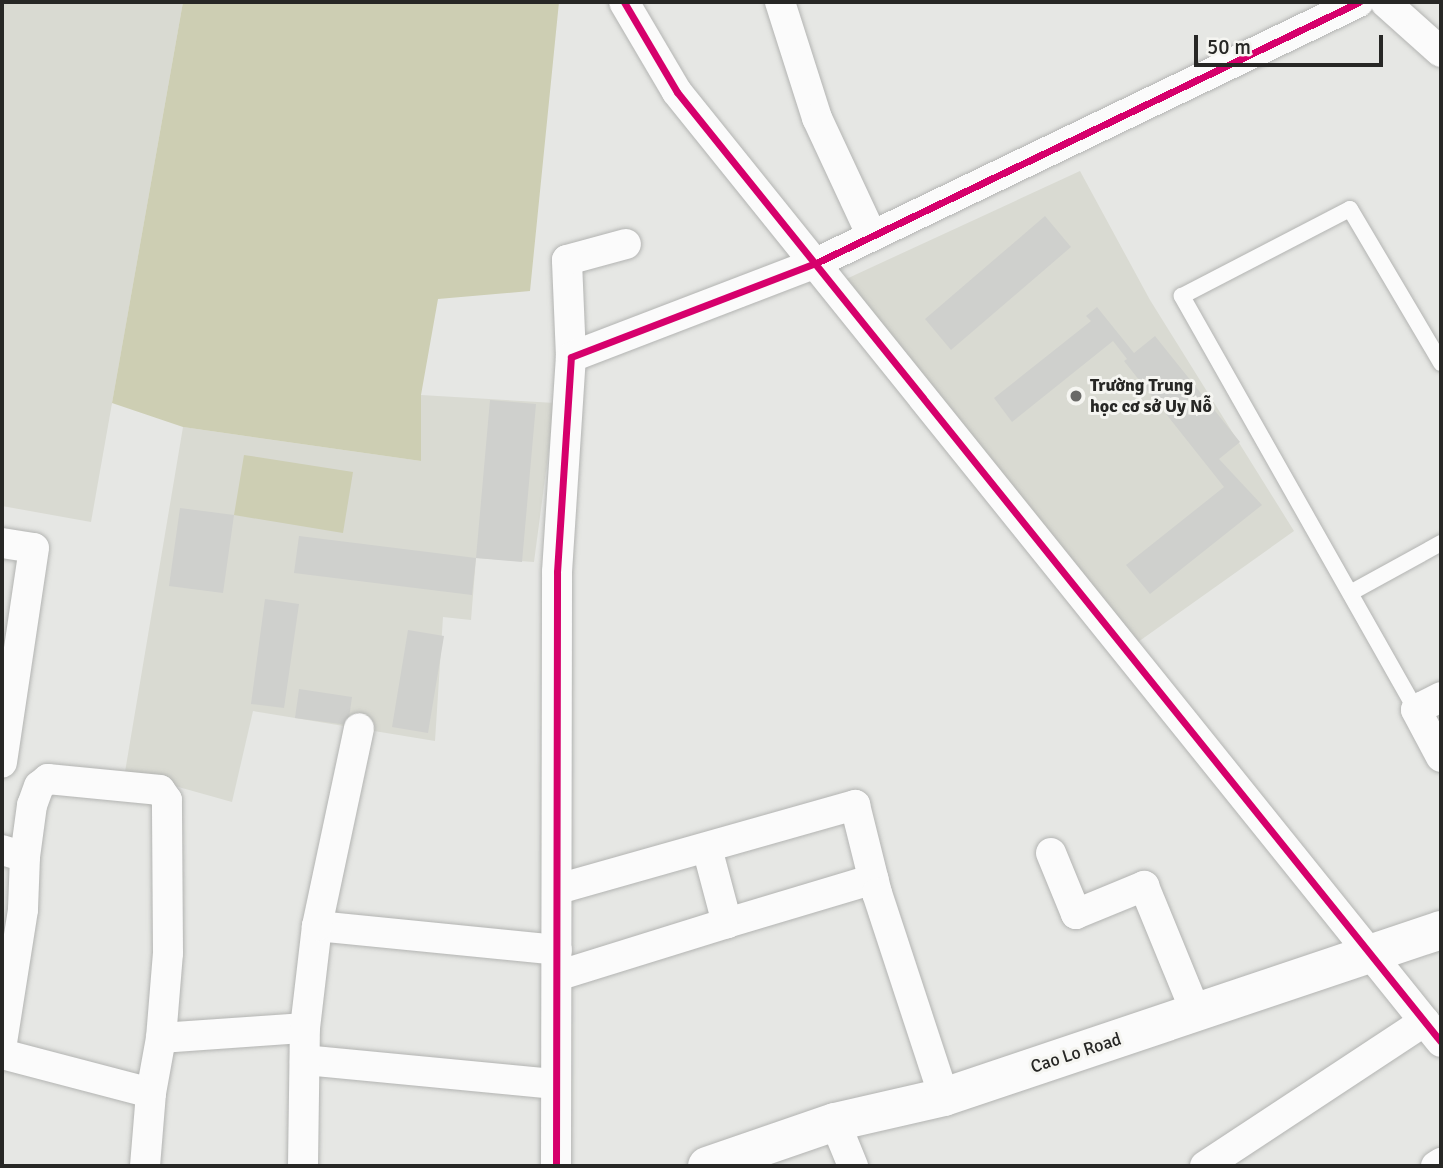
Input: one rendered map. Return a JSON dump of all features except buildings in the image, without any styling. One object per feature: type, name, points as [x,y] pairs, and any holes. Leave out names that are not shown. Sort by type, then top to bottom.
[{"type":"main road","name":"Cao Lo Road","points":[[707,1166],[835,1122],[944,1097],[1372,956],[1441,930]]},
{"type":"street","points":[[624,2],[677,92],[1433,1031],[1205,1166]]},
{"type":"street","points":[[780,2],[817,118],[872,236]]},
{"type":"street","points":[[571,358],[816,263],[1359,2]]},
{"type":"street","points":[[1385,2],[1441,52]]},
{"type":"street","points":[[556,1166],[554,1084],[558,889],[557,572],[571,358],[567,260],[626,244]]},
{"type":"street","points":[[2,543],[34,548],[2,763]]},
{"type":"street","points":[[1429,704],[1441,757]]},
{"type":"street","points":[[303,1166],[305,1028],[317,926],[359,728]]},
{"type":"street","points":[[2,1043],[23,910],[13,853],[39,786],[48,779],[160,790],[167,800],[168,953],[161,1038],[151,1093],[145,1166]]},
{"type":"street","points":[[558,889],[855,805],[874,879],[944,1097]]},
{"type":"street","points":[[707,848],[727,923]]},
{"type":"street","points":[[1051,853],[1076,914],[1144,886],[1196,1013]]},
{"type":"street","points":[[317,926],[557,963],[727,923],[874,879]]},
{"type":"street","points":[[161,1038],[305,1028]]},
{"type":"street","points":[[2,1054],[151,1093]]},
{"type":"street","points":[[305,1060],[554,1084]]},
{"type":"street","points":[[835,1122],[853,1166]]},
{"type":"street","points":[[1436,1166],[1441,1163]]},
{"type":"lane","points":[[1429,704],[1352,592],[1182,296],[1350,209],[1441,363]]},
{"type":"lane","points":[[1352,592],[1441,542]]},
{"type":"shaded area","points":[[2,2],[183,2],[91,522],[2,506]]},
{"type":"shaded area","name":"Trường Trung học cơ sở Uy Nỗ","points":[[1080,171],[1150,300],[1294,531],[1138,642],[844,280]]},
{"type":"shaded area","points":[[421,395],[555,403],[534,562],[476,558],[471,620],[443,617],[435,741],[253,711],[232,802],[125,772],[183,427],[421,461]]},
{"type":"green space","points":[[183,2],[559,2],[530,291],[438,299],[421,395],[421,461],[183,427],[112,403]]},
{"type":"green space","points":[[244,455],[353,472],[343,533],[234,515]]},
{"type":"cycle path","points":[[624,2],[677,92],[1441,1042]]},
{"type":"cycle path","points":[[556,1166],[557,572],[571,357],[816,263],[1359,2]]},
{"type":"place","name":"Trường Trung học cơ sở Uy Nỗ","points":[[1076,396]]}]
